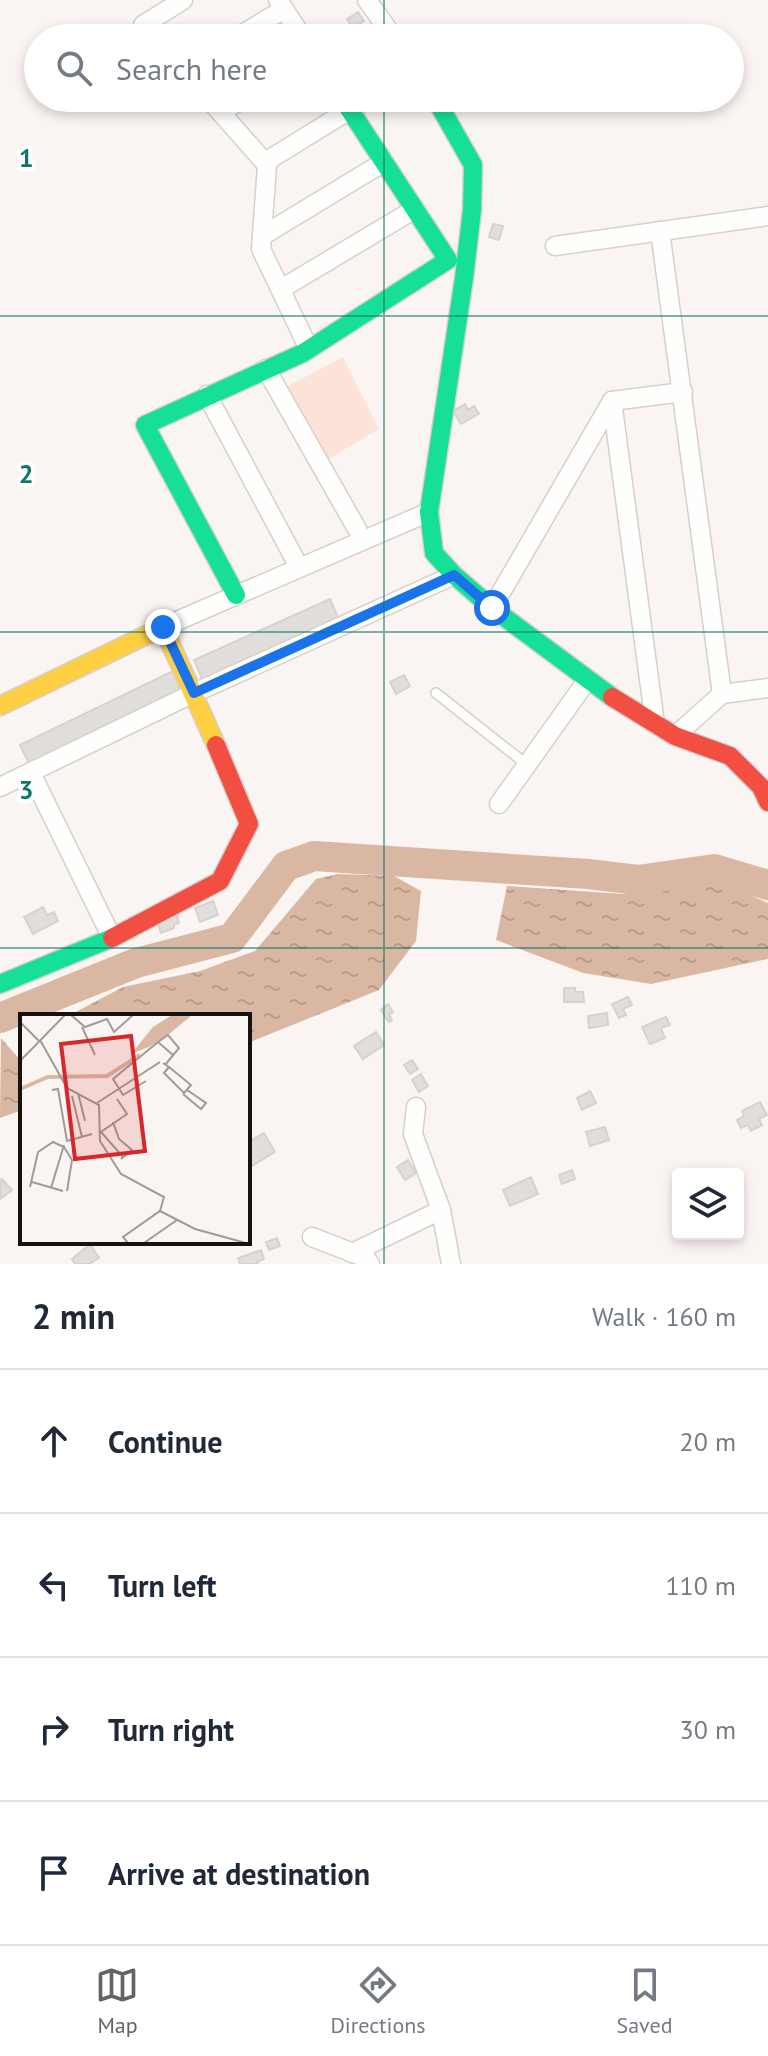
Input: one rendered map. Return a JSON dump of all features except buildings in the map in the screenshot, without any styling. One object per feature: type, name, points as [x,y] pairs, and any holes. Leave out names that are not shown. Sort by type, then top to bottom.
[{"type":"street","points":[[145,24],[183,0]]},
{"type":"street","points":[[367,0],[384,24]]},
{"type":"street","points":[[255,24],[281,4],[294,24]]},
{"type":"street","points":[[220,112],[267,165],[261,249],[309,349]]},
{"type":"street","points":[[265,162],[335,112]]},
{"type":"street","points":[[236,595],[145,425],[309,349],[448,260],[351,112]]},
{"type":"street","points":[[443,112],[473,165],[472,210],[464,278],[429,512],[434,553],[492,608],[588,679],[675,736],[730,756],[761,787],[768,802]]},
{"type":"street","points":[[262,236],[384,162]]},
{"type":"street","points":[[281,289],[415,209]]},
{"type":"street","points":[[555,246],[768,216]]},
{"type":"street","points":[[660,231],[722,694]]},
{"type":"street","points":[[266,369],[357,529]]},
{"type":"street","points":[[612,401],[683,392]]},
{"type":"street","points":[[207,395],[299,567]]},
{"type":"street","points":[[492,608],[612,401]]},
{"type":"street","points":[[612,401],[655,724]]},
{"type":"street","points":[[0,706],[163,627],[429,512]]},
{"type":"street","points":[[0,787],[194,693],[454,575]]},
{"type":"street","points":[[0,984],[112,938],[220,881],[249,824],[163,627]]},
{"type":"street","points":[[499,804],[588,679]]},
{"type":"street","points":[[675,736],[722,694],[768,688]]},
{"type":"street","points":[[31,773],[112,938]]},
{"type":"street","points":[[416,1107],[413,1134],[441,1210],[451,1264]]},
{"type":"street","points":[[352,1253],[441,1210]]},
{"type":"street","points":[[312,1237],[366,1258],[370,1264]]},
{"type":"lane","points":[[436,693],[526,764]]},
{"type":"shaded area","points":[[343,357],[379,429],[325,461],[288,386]]},
{"type":"water","points":[[338,874],[394,876],[421,891],[416,941],[379,990],[250,1042],[250,1014],[72,1014],[123,987],[200,971],[255,951],[316,879]]},
{"type":"water","points":[[720,882],[768,903],[768,959],[651,984],[583,973],[496,940],[507,886],[623,894]]},
{"type":"water","points":[[1,1038],[20,1060],[20,1111],[0,1118]]},
{"type":"waterway","points":[[0,1018],[136,963],[232,938],[286,866],[314,856],[638,880],[714,869],[768,885]]},
{"type":"traffic: fast","points":[[236,595],[145,425],[303,353],[448,260],[351,112]]},
{"type":"traffic: fast","points":[[443,112],[473,165],[472,210],[464,278],[429,512],[434,553],[492,608],[612,697]]},
{"type":"traffic: fast","points":[[0,984],[112,938]]},
{"type":"traffic: slow","points":[[0,706],[163,627],[216,745]]},
{"type":"traffic: jam","points":[[612,697],[675,736],[730,756],[761,787],[768,802]]},
{"type":"traffic: jam","points":[[112,938],[220,881],[249,824],[216,745]]},
{"type":"route","points":[[163,627],[194,693],[350,625],[454,575],[492,608]]}]
